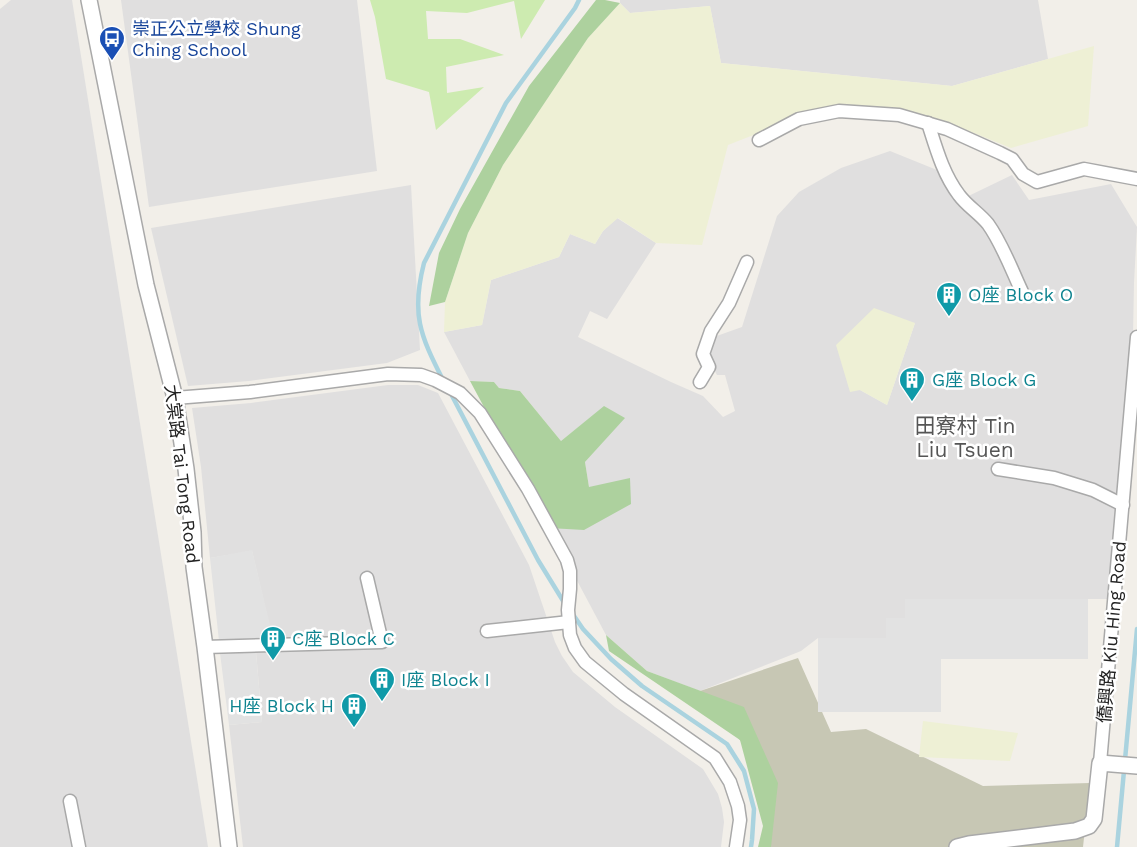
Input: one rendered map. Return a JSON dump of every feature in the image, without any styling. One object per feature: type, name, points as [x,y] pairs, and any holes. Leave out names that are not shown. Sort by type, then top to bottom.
[{"type":"street","name":"大棠路 Tai Tong Road","points":[[89,0],[146,285],[175,398],[186,470],[194,567],[229,847]]},
{"type":"street","points":[[759,140],[799,119],[840,111],[899,115],[947,129],[1006,156],[1012,159],[1023,174],[1037,182],[1084,169],[1137,179]]},
{"type":"street","points":[[928,123],[943,167],[952,185],[995,236],[1023,294]]},
{"type":"street","points":[[700,382],[709,367],[702,354],[711,331],[729,303],[747,262]]},
{"type":"street","name":"僑興路 Kiu Hing Road","points":[[957,847],[1075,831],[1089,825],[1094,819],[1137,337]]},
{"type":"street","points":[[175,398],[250,392],[388,374],[421,375],[460,393],[480,413],[528,489],[567,560],[570,571],[568,610],[570,635],[575,648],[585,662],[624,694],[715,758],[730,782],[738,806],[740,820],[736,847]]},
{"type":"street","points":[[998,469],[1054,478],[1094,490],[1123,505]]},
{"type":"street","points":[[205,647],[382,642],[367,578]]},
{"type":"street","points":[[487,631],[569,622]]},
{"type":"street","points":[[1100,763],[1137,766]]},
{"type":"street","points":[[70,801],[79,847]]},
{"type":"shaded area","points":[[11,0],[72,0],[208,847],[0,847],[0,9]]},
{"type":"shaded area","points":[[121,0],[357,0],[377,171],[149,207]]},
{"type":"shaded area","points":[[620,0],[1038,0],[1048,59],[952,86],[721,63],[710,6],[630,13],[620,3]]},
{"type":"shaded area","points":[[620,3],[630,13],[710,6],[721,63],[952,86],[1094,46],[1088,126],[1011,148],[949,123],[901,109],[839,105],[797,113],[756,134],[728,145],[702,245],[656,243],[618,218],[603,231],[595,244],[570,234],[559,257],[491,280],[482,325],[444,332],[445,302],[468,233],[503,165],[588,38]]},
{"type":"shaded area","points":[[890,151],[937,170],[956,202],[1012,175],[1029,200],[1111,184],[1137,227],[1133,336],[1107,599],[906,599],[905,618],[886,638],[818,638],[801,651],[700,691],[647,671],[606,635],[549,528],[589,487],[585,462],[624,418],[604,407],[561,441],[520,391],[499,388],[494,382],[470,381],[444,332],[482,325],[491,280],[559,257],[570,234],[595,244],[603,231],[617,218],[656,243],[607,319],[590,311],[578,337],[703,396],[723,417],[735,411],[725,375],[717,375],[711,364],[711,338],[742,327],[777,216],[799,192],[841,168]],"holes":[[[915,323],[887,405],[860,390]]]},
{"type":"shaded area","points":[[411,185],[420,350],[387,363],[249,381],[188,386],[151,228]]},
{"type":"shaded area","points":[[874,308],[915,323],[887,405],[860,390],[850,392],[836,345]]},
{"type":"shaded area","points":[[388,385],[418,385],[438,393],[529,565],[555,642],[562,656],[573,672],[615,707],[703,769],[718,794],[722,808],[724,822],[721,847],[243,847],[229,725],[262,722],[256,652],[220,653],[219,641],[272,637],[252,551],[210,558],[201,467],[192,408],[251,403]]},
{"type":"shaded area","points":[[252,550],[273,638],[219,641],[210,558]]},
{"type":"shaded area","points":[[905,599],[1088,599],[1088,659],[941,659],[941,712],[818,712],[818,638],[886,638],[886,618],[905,618]]},
{"type":"shaded area","points":[[256,652],[262,722],[229,725],[220,653]]},
{"type":"shaded area","points":[[798,658],[831,732],[866,729],[983,786],[1090,783],[1083,847],[763,847],[765,771],[700,691]]},
{"type":"shaded area","points":[[923,721],[1018,733],[1010,761],[919,757]]},
{"type":"green space","points":[[370,0],[545,0],[521,39],[514,1],[467,13],[426,11],[428,39],[460,39],[504,55],[446,67],[447,93],[484,87],[436,130],[429,92],[386,79]]},
{"type":"green space","points":[[596,0],[620,3],[588,38],[503,165],[468,233],[445,302],[429,306],[439,253],[460,209],[529,86]]},
{"type":"green space","points":[[470,381],[494,382],[499,388],[520,391],[561,441],[604,406],[625,418],[585,462],[589,487],[630,478],[631,504],[584,530],[549,528]]},
{"type":"green space","points":[[606,635],[647,671],[744,707],[778,783],[771,847],[758,847],[763,826],[740,740],[609,651]]},
{"type":"waterway","points":[[443,380],[428,350],[420,324],[418,296],[424,263],[506,103],[579,0]]},
{"type":"waterway","points":[[449,390],[538,560],[565,604]]},
{"type":"waterway","points":[[572,613],[583,629],[611,659],[642,686],[727,744],[744,771],[754,809],[751,847]]},
{"type":"waterway","points":[[1117,847],[1137,629]]},
{"type":"place","name":"崇正公立學校 Shung Ching School","points":[[112,62]]},
{"type":"place","name":"O座 Block O","points":[[949,318]]},
{"type":"place","name":"G座 Block G","points":[[912,403]]},
{"type":"place","name":"C座 Block C","points":[[273,662]]},
{"type":"place","name":"I座 Block I","points":[[382,703]]},
{"type":"place","name":"H座 Block H","points":[[354,729]]},
{"type":"district","name":"田寮村 Tin Liu Tsuen","points":[[965,438]]}]
